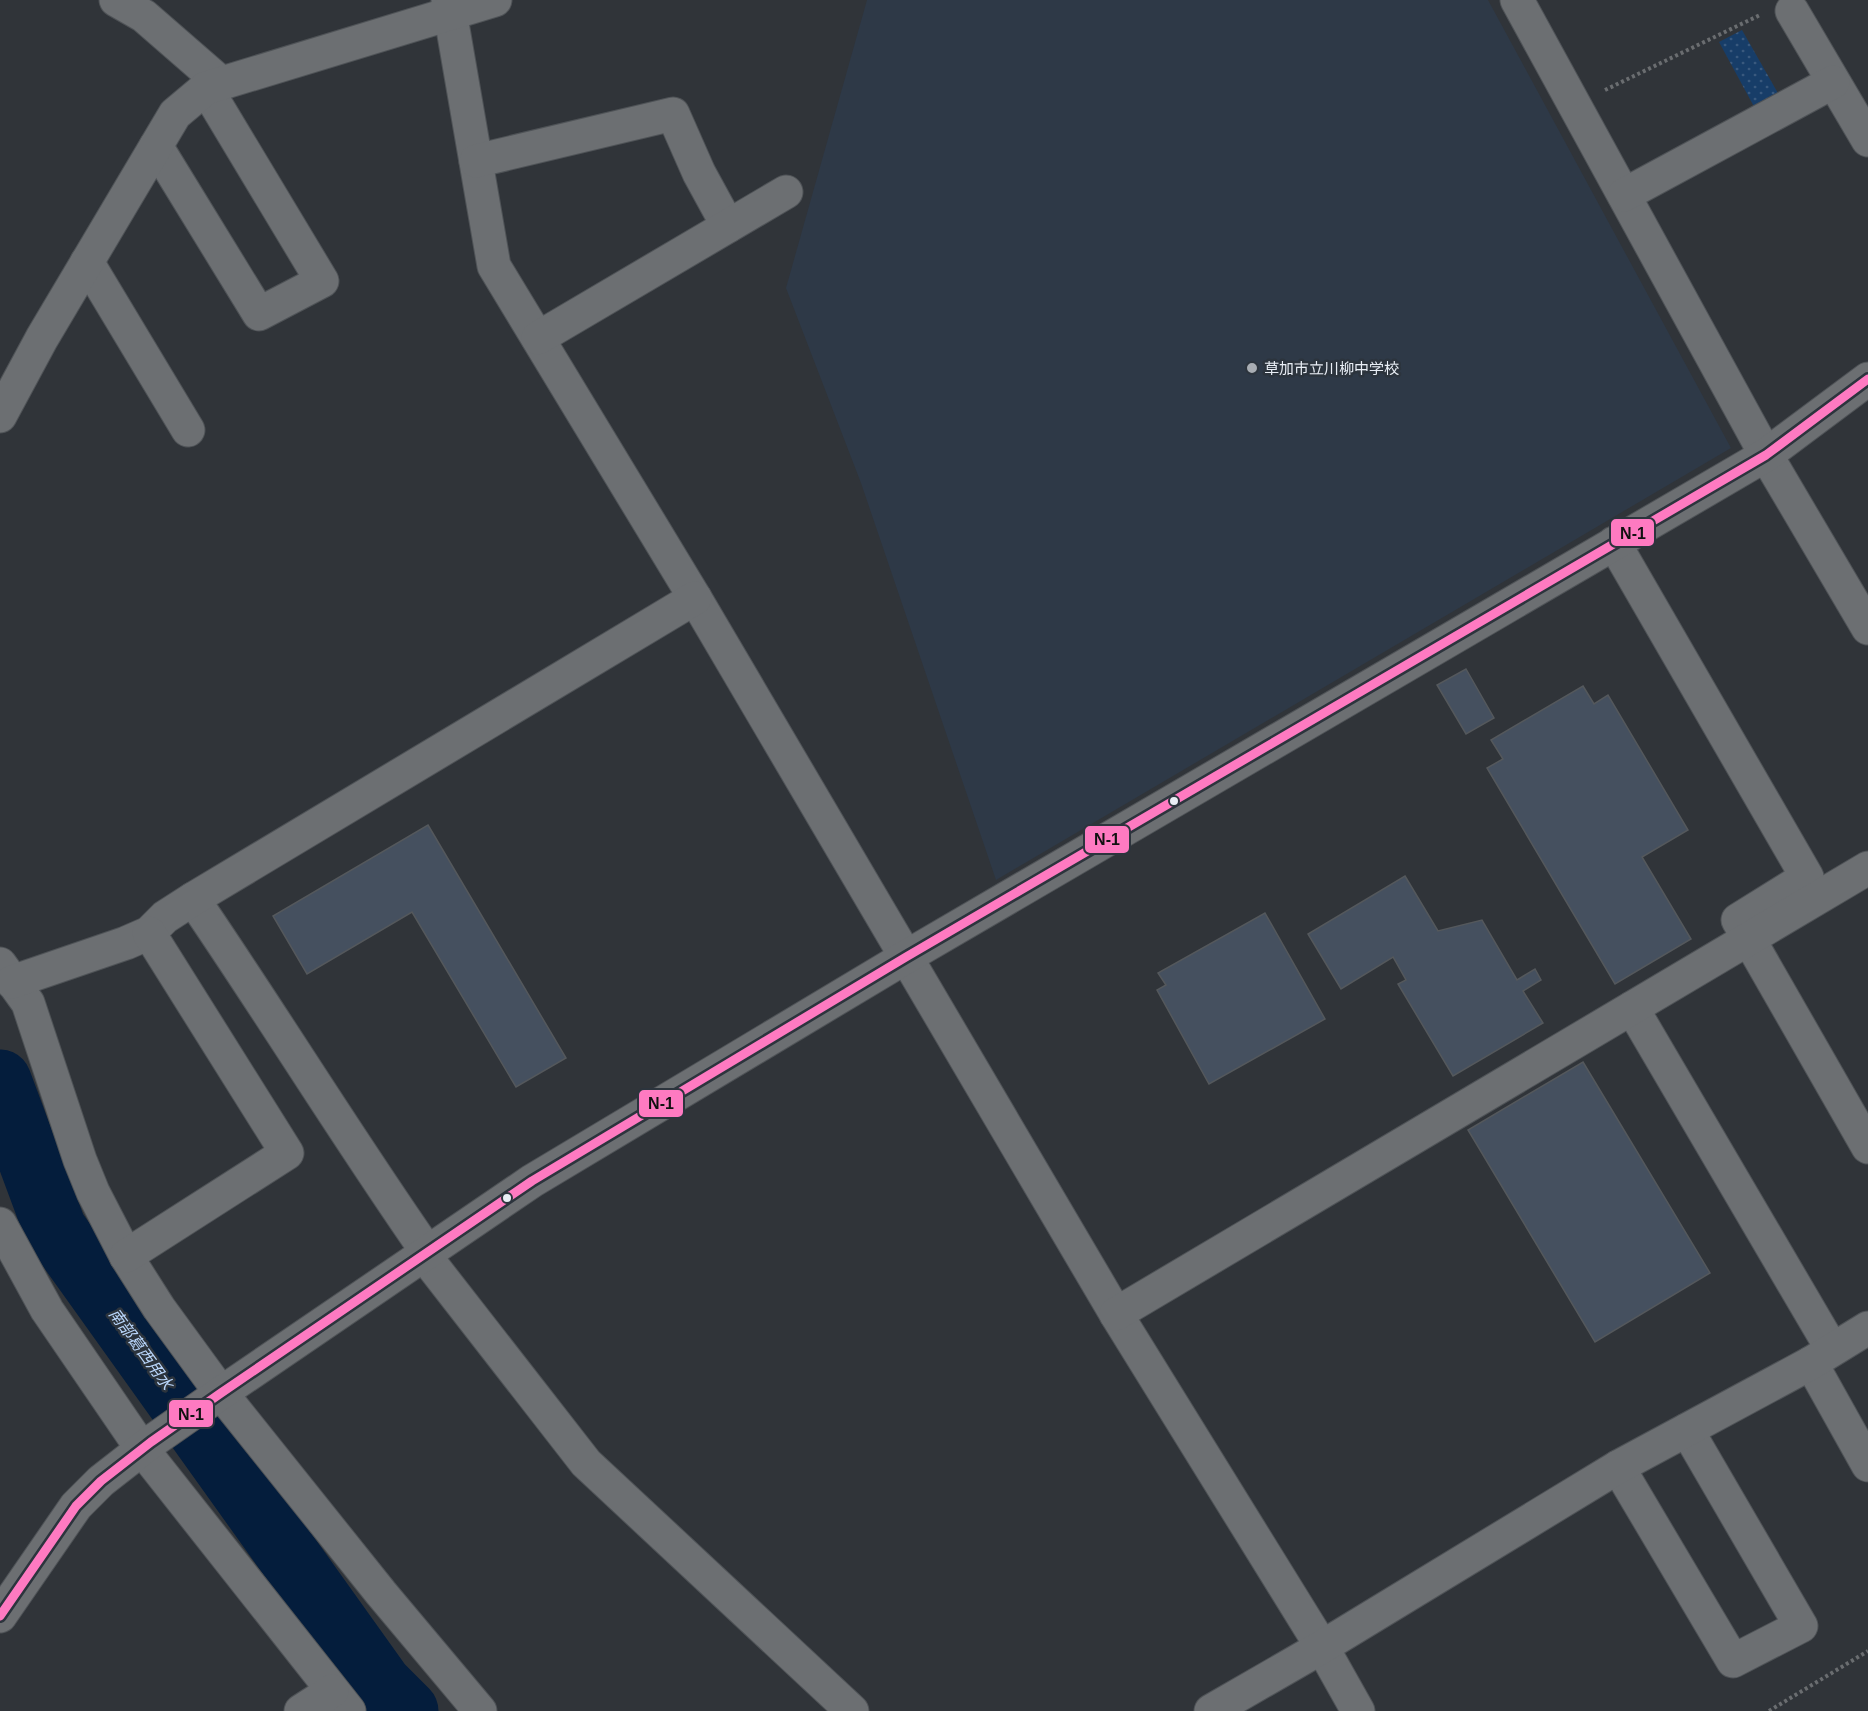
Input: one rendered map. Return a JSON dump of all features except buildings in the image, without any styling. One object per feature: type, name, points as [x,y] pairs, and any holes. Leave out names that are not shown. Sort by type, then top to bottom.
[{"type":"street","points":[[116,0],[144,16],[214,85],[322,281],[259,314],[156,146]]},
{"type":"street","points":[[0,416],[42,338],[175,114],[214,85],[449,7],[495,0]]},
{"type":"street","points":[[1517,0],[1766,455],[1868,628]]},
{"type":"street","points":[[449,7],[494,266],[695,598],[1116,1314],[1322,1647],[1358,1711]]},
{"type":"street","points":[[1776,13],[1833,82],[1868,140]]},
{"type":"street","points":[[1624,195],[1833,82]]},
{"type":"street","points":[[476,161],[673,114],[699,173],[728,226]]},
{"type":"street","points":[[538,338],[786,192]]},
{"type":"street","points":[[87,261],[188,430]]},
{"type":"street","points":[[0,1616],[75,1506],[101,1481],[146,1445],[532,1181],[906,957],[1766,455],[1868,379]]},
{"type":"street","points":[[1614,543],[1807,877],[1738,920],[1868,1147]]},
{"type":"street","points":[[480,1711],[374,1584],[213,1399],[126,1256],[93,1192],[80,1160],[28,1003],[6,973],[126,944],[149,933],[165,917],[193,899],[695,598]]},
{"type":"street","points":[[1116,1314],[1868,868]]},
{"type":"street","points":[[193,899],[426,1254],[586,1463],[852,1711]]},
{"type":"street","points":[[126,1256],[287,1153],[149,933]]},
{"type":"street","points":[[1632,1008],[1822,1356],[1868,1465]]},
{"type":"street","points":[[0,1224],[47,1310],[340,1701],[301,1711]]},
{"type":"street","points":[[1211,1711],[1322,1647],[1618,1467],[1822,1356],[1868,1328]]},
{"type":"street","points":[[1618,1467],[1734,1662],[1801,1626],[1687,1430]]},
{"type":"path","points":[[1574,105],[1776,13]]},
{"type":"path","points":[[1769,1711],[1868,1651]]},
{"type":"shaded area","name":"草加市立川柳中学校","points":[[867,0],[1488,0],[1731,448],[996,880],[861,483],[786,288]]},
{"type":"shaded area","points":[[1742,30],[1783,102],[1758,114],[1719,42]]},
{"type":"waterway","name":"南部葛西用水","points":[[0,1081],[55,1229],[381,1685],[407,1711]]},
{"type":"transit line","name":"N-1","points":[[0,1616],[76,1506],[101,1481],[151,1442],[221,1393],[532,1181],[906,957],[1766,455],[1868,379]]},
{"type":"place","name":"草加市立川柳中学校","points":[[1252,368]]}]
